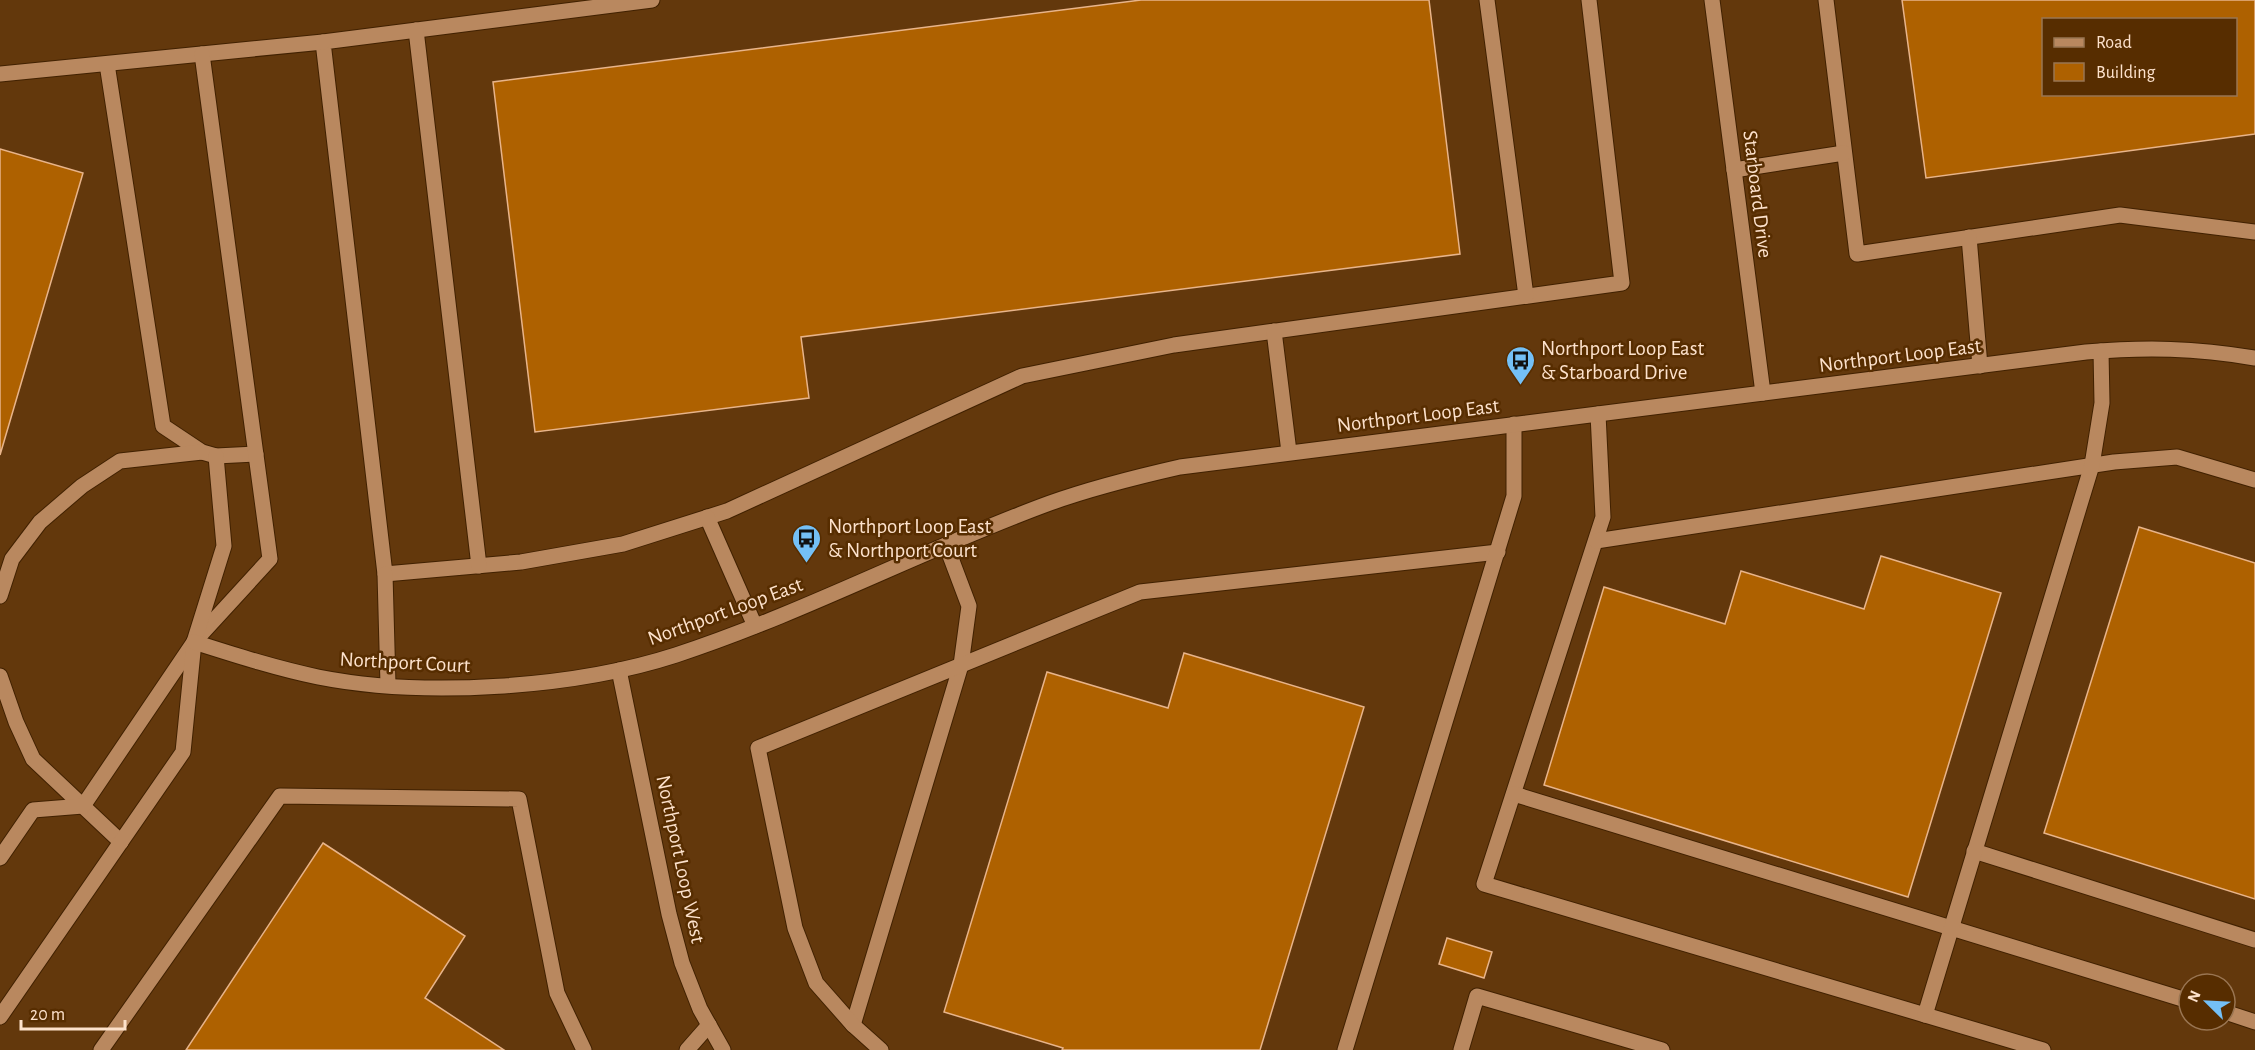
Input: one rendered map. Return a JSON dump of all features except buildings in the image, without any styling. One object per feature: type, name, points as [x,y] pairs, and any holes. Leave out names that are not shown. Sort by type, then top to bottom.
[{"type":"street","points":[[0,74],[322,42],[652,0]]},
{"type":"street","points":[[1487,0],[1526,296]]},
{"type":"street","points":[[385,574],[521,562],[623,544],[727,511],[1022,376],[1174,345],[1622,283],[1589,0]]},
{"type":"street","name":"Starboard Drive","points":[[1712,0],[1763,393]]},
{"type":"street","points":[[1826,0],[1857,254],[2120,215],[2255,232]]},
{"type":"street","points":[[416,30],[479,566]]},
{"type":"street","points":[[322,42],[385,574],[388,685]]},
{"type":"street","points":[[83,806],[194,642],[270,559],[202,54]]},
{"type":"street","points":[[0,1017],[183,752],[194,642],[224,546],[209,454],[164,426],[107,64]]},
{"type":"street","points":[[1734,170],[1844,153]]},
{"type":"street","points":[[1969,237],[1980,366]]},
{"type":"street","points":[[1274,331],[1289,452]]},
{"type":"street","name":"Northport Loop East","points":[[619,670],[674,656],[755,626],[1052,502],[1114,482],[1180,467],[2101,351],[2148,348],[2206,350],[2255,358]]},
{"type":"street","points":[[1925,1015],[2092,465],[2102,403],[2101,351]]},
{"type":"street","points":[[1598,414],[1603,517],[1484,884],[2043,1050]]},
{"type":"street","points":[[1345,1050],[1514,496],[1514,424]]},
{"type":"street","points":[[0,596],[12,559],[40,522],[82,486],[120,460],[256,453]]},
{"type":"street","points":[[1596,541],[2092,465],[2178,457],[2255,480]]},
{"type":"street","points":[[707,517],[755,626]]},
{"type":"street","points":[[853,1025],[961,665],[969,606],[946,545]]},
{"type":"street","points":[[881,1050],[853,1025],[816,983],[795,928],[758,748],[1140,592],[1498,552]]},
{"type":"street","name":"Northport Court","points":[[194,642],[256,662],[321,677],[388,685],[464,688],[542,682],[619,670]]},
{"type":"street","name":"Northport Loop West","points":[[619,670],[669,914],[682,963],[700,1009],[723,1050]]},
{"type":"street","points":[[0,676],[16,722],[33,759],[121,842]]},
{"type":"street","points":[[1514,794],[2177,997]]},
{"type":"street","points":[[101,1050],[280,796],[519,799],[557,993],[584,1050]]},
{"type":"street","points":[[0,858],[33,810],[83,806]]},
{"type":"street","points":[[1974,851],[2255,940]]},
{"type":"street","points":[[1461,1050],[1477,996],[1662,1050]]},
{"type":"street","points":[[2237,1016],[2255,1022]]},
{"type":"street","points":[[687,1050],[710,1025]]},
{"type":"place","name":"Northport Loop East & Starboard Drive","points":[[1520,386]]},
{"type":"place","name":"Northport Loop East & Northport Court","points":[[807,564]]}]
